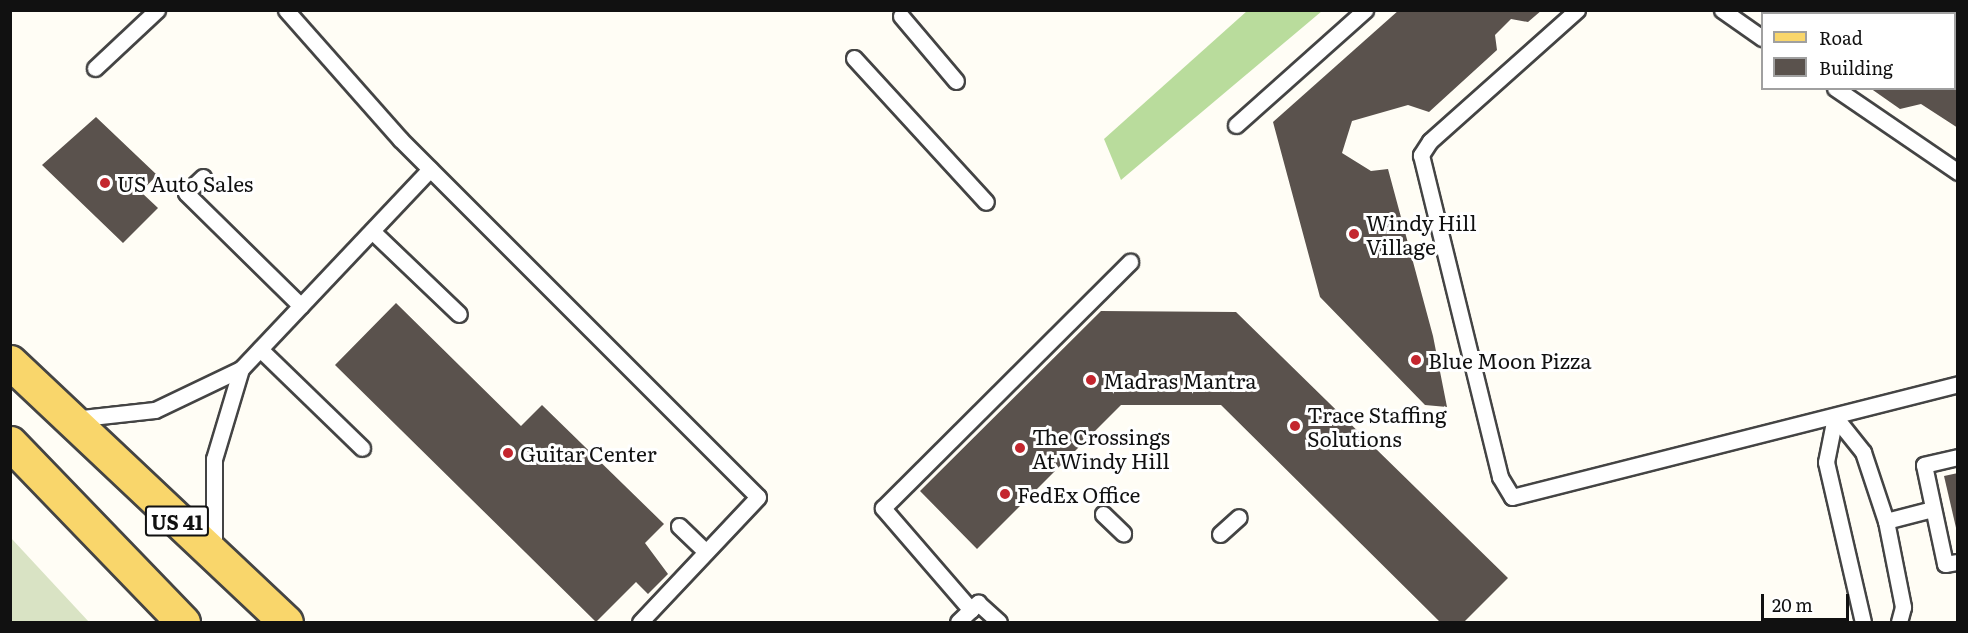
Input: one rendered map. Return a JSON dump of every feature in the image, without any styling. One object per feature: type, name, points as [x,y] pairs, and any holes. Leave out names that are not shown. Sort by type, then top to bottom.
[{"type":"main road","name":"US 41","points":[[10,362],[68,420],[286,622]]},
{"type":"main road","name":"US 41","points":[[10,443],[183,622]]},
{"type":"lane","points":[[95,69],[157,10]]},
{"type":"lane","points":[[286,10],[430,169],[758,497],[640,622]]},
{"type":"lane","points":[[1236,125],[1365,10]]},
{"type":"lane","points":[[1577,10],[1430,141],[1421,155],[1500,477],[1512,497],[1958,384]]},
{"type":"lane","points":[[1722,10],[1761,37]]},
{"type":"lane","points":[[901,16],[956,81]]},
{"type":"lane","points":[[854,58],[986,202]]},
{"type":"lane","points":[[1838,90],[1958,172]]},
{"type":"lane","points":[[68,420],[154,410],[241,369],[430,169]]},
{"type":"lane","points":[[203,177],[186,193],[301,306]]},
{"type":"lane","points":[[372,231],[459,314]]},
{"type":"lane","points":[[971,610],[883,508],[1130,262]]},
{"type":"lane","points":[[260,349],[362,448]]},
{"type":"lane","points":[[215,556],[214,459],[241,369]]},
{"type":"lane","points":[[1835,417],[1863,452],[1886,520],[1903,607],[1899,622]]},
{"type":"lane","points":[[1835,417],[1826,462],[1863,622]]},
{"type":"lane","points":[[1958,457],[1924,465],[1945,564],[1958,562]]},
{"type":"lane","points":[[1886,520],[1932,509]]},
{"type":"lane","points":[[1103,514],[1124,534]]},
{"type":"lane","points":[[1220,534],[1239,517]]},
{"type":"lane","points":[[679,526],[706,552]]},
{"type":"lane","points":[[958,622],[978,603],[999,622]]},
{"type":"green space","points":[[1247,11],[1322,11],[1121,180],[1104,139]]},
{"type":"green space","points":[[11,538],[89,622],[11,622]]},
{"type":"building","name":"Windy Hill Village","points":[[1399,10],[1542,10],[1528,22],[1511,19],[1495,35],[1497,50],[1429,112],[1408,105],[1352,121],[1342,153],[1371,171],[1388,169],[1433,336],[1447,407],[1425,405],[1320,297],[1273,122]]},
{"type":"building","points":[[1812,10],[1958,10],[1958,128],[1921,104],[1900,109],[1873,90],[1956,90],[1956,12]]},
{"type":"building","name":"US Auto Sales","points":[[96,117],[157,175],[141,192],[158,208],[123,243],[42,165]]},
{"type":"building","name":"Guitar Center","points":[[396,303],[521,426],[542,405],[664,524],[645,543],[668,574],[648,594],[636,582],[596,622],[335,365]]},
{"type":"building","name":"The Crossings At Windy Hill","points":[[1101,311],[1236,312],[1508,578],[1464,622],[1440,622],[1221,405],[1121,405],[977,549],[920,491]]},
{"type":"building","points":[[1958,473],[1958,532],[1957,532],[1944,476]]},
{"type":"place","name":"US Auto Sales","points":[[105,183]]},
{"type":"place","name":"Windy Hill Village","points":[[1354,234]]},
{"type":"place","name":"Blue Moon Pizza","points":[[1416,360]]},
{"type":"place","name":"Madras Mantra","points":[[1091,380]]},
{"type":"place","name":"Trace Staffing Solutions","points":[[1295,426]]},
{"type":"place","name":"The Crossings At Windy Hill","points":[[1020,448]]},
{"type":"place","name":"Guitar Center","points":[[508,453]]},
{"type":"place","name":"FedEx Office","points":[[1005,494]]}]
